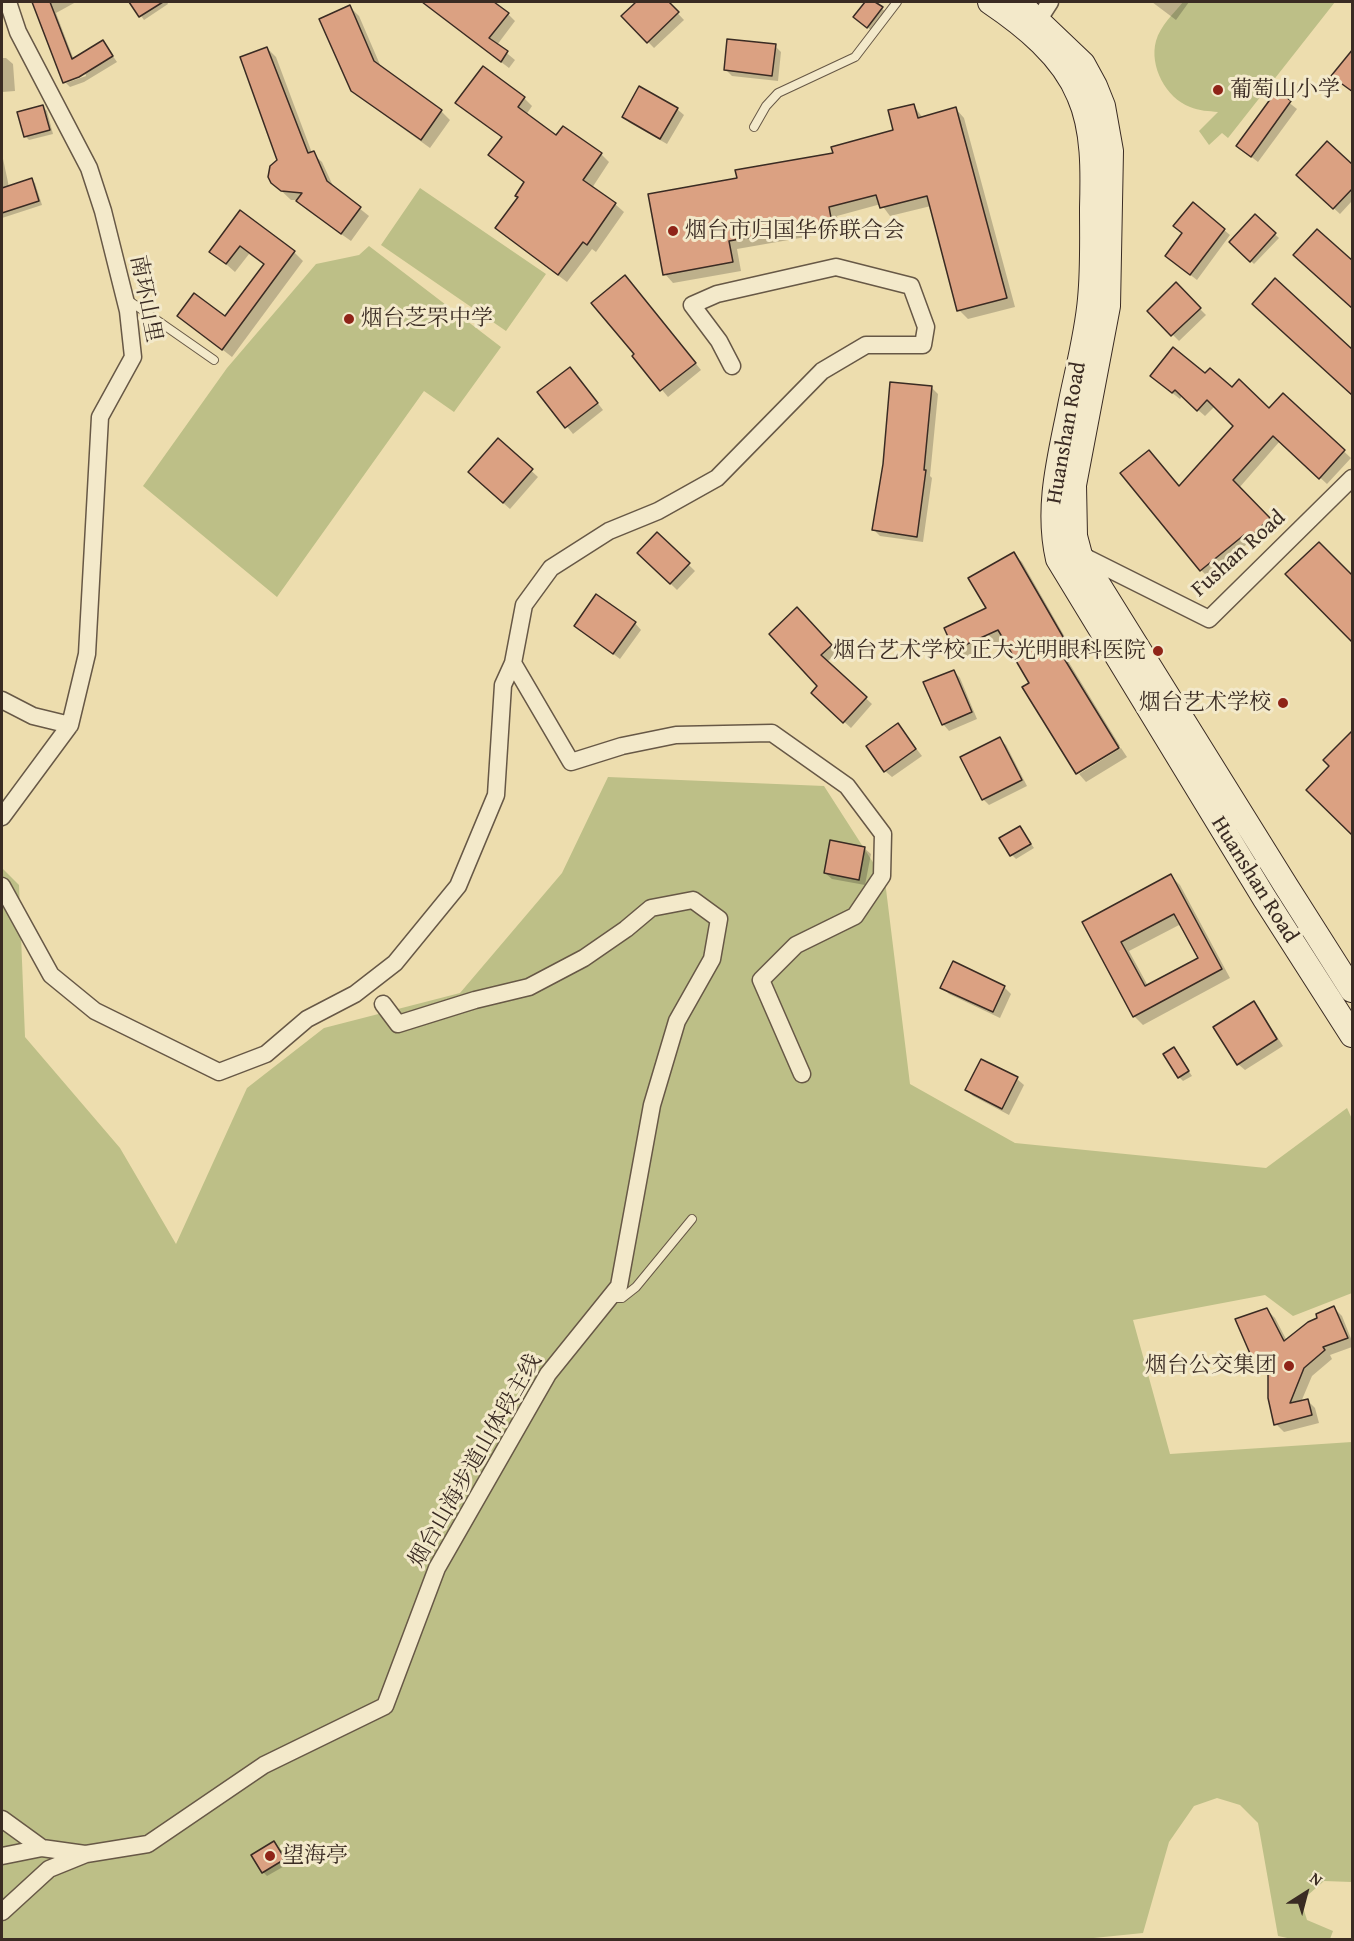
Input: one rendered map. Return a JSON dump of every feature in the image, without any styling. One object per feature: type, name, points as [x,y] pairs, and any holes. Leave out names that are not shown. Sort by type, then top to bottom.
[{"type":"main road","name":"Huanshan Road","points":[[990,2],[1040,18]]},
{"type":"main road","name":"Huanshan Road","points":[[1017,2],[1040,18],[1083,64],[1103,106],[1112,151],[1108,306],[1074,486],[1075,536],[1080,555],[1353,990]]},
{"type":"main road","name":"Huanshan Road","points":[[1040,18],[1056,60],[1079,95],[1089,133],[1093,177],[1090,300],[1055,489],[1052,517],[1058,559],[1264,899],[1353,1035]]},
{"type":"street","name":"南环山里","points":[[8,2],[18,32],[90,168],[125,298],[133,357],[100,417],[87,654],[70,725]]},
{"type":"street","points":[[2,886],[51,975],[95,1011],[219,1072],[266,1054],[307,1019],[355,994],[395,963],[458,886],[496,795],[503,685],[513,663],[524,605],[551,568],[609,531],[658,511],[717,478],[822,371],[866,345],[923,345],[926,327],[911,286],[836,267],[717,294],[692,305],[732,366]]},
{"type":"street","name":"Fushan Road","points":[[1080,555],[1209,619],[1353,478]]},
{"type":"street","points":[[513,663],[571,762],[622,746],[676,735],[772,733],[847,786],[883,834],[882,876],[855,916],[796,945],[761,980],[802,1074]]},
{"type":"street","points":[[2,700],[33,716],[70,725],[2,817]]},
{"type":"street","name":"烟台山海步道山体段主线","points":[[2,1912],[49,1869],[86,1854],[148,1844],[264,1765],[385,1706],[437,1568],[548,1374],[619,1286],[652,1105],[677,1022],[712,959],[719,919],[693,900],[651,908],[626,929],[584,958],[529,987],[475,1000],[398,1024],[383,1004]]},
{"type":"street","points":[[2,1819],[42,1848]]},
{"type":"street","points":[[2,1856],[42,1848],[86,1854]]},
{"type":"lane","points":[[754,127],[766,106],[778,93],[855,57],[897,2]]},
{"type":"lane","points":[[125,298],[214,360]]},
{"type":"lane","points":[[609,1298],[622,1298],[636,1287],[692,1219]]},
{"type":"green space","name":"葡萄山小学","points":[[1183,2],[1335,2],[1228,138],[1222,133],[1209,145],[1199,131],[1218,112],[1204,111],[1181,103],[1161,80],[1155,61],[1154,51],[1158,35]]},
{"type":"green space","points":[[420,188],[546,274],[506,331],[381,245]]},
{"type":"green space","points":[[369,246],[501,347],[454,412],[424,391],[277,597],[143,486],[227,368],[316,264],[359,255]]},
{"type":"green space","points":[[608,777],[824,786],[885,881],[910,1084],[1015,1143],[1266,1168],[1347,1108],[1352,1119],[1352,1293],[1293,1316],[1265,1295],[1133,1320],[1170,1454],[1352,1442],[1352,1882],[1324,1881],[1301,1901],[1307,1920],[1333,1931],[1330,1939],[1292,1939],[1278,1936],[1258,1823],[1240,1805],[1217,1798],[1194,1806],[1169,1842],[1143,1933],[1074,1940],[2,1939],[2,868],[19,885],[25,1037],[120,1148],[176,1244],[247,1088],[324,1028],[460,993],[562,873]]},
{"type":"building","points":[[32,2],[50,2],[72,59],[103,40],[113,56],[79,77],[63,83]]},
{"type":"building","points":[[129,2],[163,2],[139,17]]},
{"type":"building","points":[[422,2],[494,2],[509,13],[489,38],[508,51],[501,62]]},
{"type":"building","points":[[636,2],[669,2],[679,12],[647,43],[621,16]]},
{"type":"building","points":[[865,2],[875,2],[883,7],[867,28],[853,17]]},
{"type":"building","points":[[350,5],[374,61],[442,110],[421,140],[351,91],[319,19]]},
{"type":"building","points":[[727,39],[776,44],[772,76],[724,70]]},
{"type":"building","points":[[267,47],[308,153],[314,151],[327,181],[361,207],[341,234],[296,201],[302,193],[281,191],[271,183],[268,177],[270,166],[277,160],[240,57]]},
{"type":"building","points":[[1353,49],[1353,92],[1331,76]]},
{"type":"building","points":[[483,66],[525,97],[518,107],[556,135],[563,126],[602,153],[583,180],[616,203],[587,245],[583,242],[558,275],[495,228],[518,197],[515,196],[524,182],[488,155],[502,137],[455,103]]},
{"type":"building","points":[[639,86],[678,108],[660,139],[622,117]]},
{"type":"building","points":[[1277,90],[1291,101],[1251,157],[1236,146]]},
{"type":"building","points":[[914,104],[918,118],[956,107],[1007,298],[957,311],[927,196],[880,208],[876,195],[829,207],[832,223],[729,241],[733,262],[663,275],[648,194],[737,178],[735,170],[833,153],[831,147],[893,130],[888,110]]},
{"type":"building","points":[[43,105],[50,130],[24,137],[17,112]]},
{"type":"building","points":[[1327,141],[1353,165],[1353,188],[1333,209],[1296,175]]},
{"type":"building","points":[[32,178],[39,201],[2,213],[2,188]]},
{"type":"building","points":[[1193,202],[1225,229],[1190,275],[1165,256],[1182,233],[1173,226]]},
{"type":"building","points":[[240,210],[295,251],[222,350],[177,316],[194,293],[225,316],[264,264],[240,246],[226,264],[209,252]]},
{"type":"building","points":[[1255,214],[1276,233],[1250,262],[1229,242]]},
{"type":"building","points":[[1317,229],[1353,261],[1353,309],[1293,255]]},
{"type":"building","points":[[625,275],[696,363],[660,391],[632,356],[634,354],[591,303]]},
{"type":"building","points":[[1275,278],[1353,350],[1353,396],[1252,304]]},
{"type":"building","points":[[1176,282],[1201,308],[1171,336],[1147,311]]},
{"type":"building","points":[[1173,347],[1205,373],[1210,368],[1232,387],[1239,379],[1269,408],[1283,393],[1345,450],[1319,479],[1273,436],[1233,480],[1270,518],[1248,539],[1244,535],[1200,571],[1120,473],[1149,450],[1179,486],[1233,426],[1207,400],[1197,411],[1175,390],[1172,393],[1150,376]]},
{"type":"building","points":[[570,367],[598,403],[565,428],[537,392]]},
{"type":"building","points":[[890,382],[932,386],[924,470],[926,470],[917,537],[872,530],[883,464]]},
{"type":"building","points":[[498,438],[533,469],[503,503],[468,472]]},
{"type":"building","points":[[657,532],[690,563],[670,584],[637,553]]},
{"type":"building","points":[[1319,542],[1353,576],[1353,643],[1285,574]]},
{"type":"building","points":[[1014,552],[1066,642],[1057,647],[1119,748],[1076,774],[1022,687],[1029,683],[998,630],[954,650],[944,628],[986,608],[968,578]]},
{"type":"building","points":[[596,594],[636,622],[613,654],[574,626]]},
{"type":"building","points":[[797,607],[832,645],[821,655],[867,697],[843,723],[811,693],[817,686],[769,634]]},
{"type":"building","points":[[954,670],[972,712],[942,725],[923,682]]},
{"type":"building","points":[[898,723],[916,749],[884,772],[866,746]]},
{"type":"building","points":[[1353,730],[1353,836],[1306,790],[1329,766],[1323,760]]},
{"type":"building","points":[[1000,737],[1022,780],[982,800],[960,757]]},
{"type":"building","points":[[1020,826],[1031,844],[1010,856],[999,838]]},
{"type":"building","points":[[830,840],[865,847],[859,880],[824,873]]},
{"type":"building","points":[[1171,874],[1222,969],[1133,1017],[1082,922]],"holes":[[[1174,914],[1198,958],[1145,986],[1121,942]]]},
{"type":"building","points":[[953,961],[1005,986],[993,1012],[940,988]]},
{"type":"building","points":[[1254,1001],[1277,1039],[1237,1065],[1213,1027]]},
{"type":"building","points":[[1174,1047],[1189,1071],[1178,1078],[1163,1054]]},
{"type":"building","points":[[981,1059],[1018,1077],[1002,1109],[965,1090]]},
{"type":"building","name":"烟台公交集团","points":[[1334,1306],[1348,1338],[1323,1347],[1325,1350],[1304,1368],[1290,1403],[1308,1399],[1312,1415],[1274,1425],[1268,1398],[1268,1360],[1255,1365],[1235,1319],[1267,1308],[1284,1341],[1308,1322],[1317,1318],[1316,1314]]},
{"type":"building","points":[[274,1841],[285,1859],[262,1873],[251,1855]]},
{"type":"place","name":"葡萄山小学","points":[[1218,90]]},
{"type":"place","name":"烟台市归国华侨联合会","points":[[673,231]]},
{"type":"place","name":"烟台芝罘中学","points":[[349,319]]},
{"type":"place","name":"烟台艺术学校 正大光明眼科医院","points":[[1158,651]]},
{"type":"place","name":"烟台艺术学校","points":[[1283,703]]},
{"type":"place","name":"烟台公交集团","points":[[1289,1366]]},
{"type":"place","name":"望海亭","points":[[270,1856]]}]
